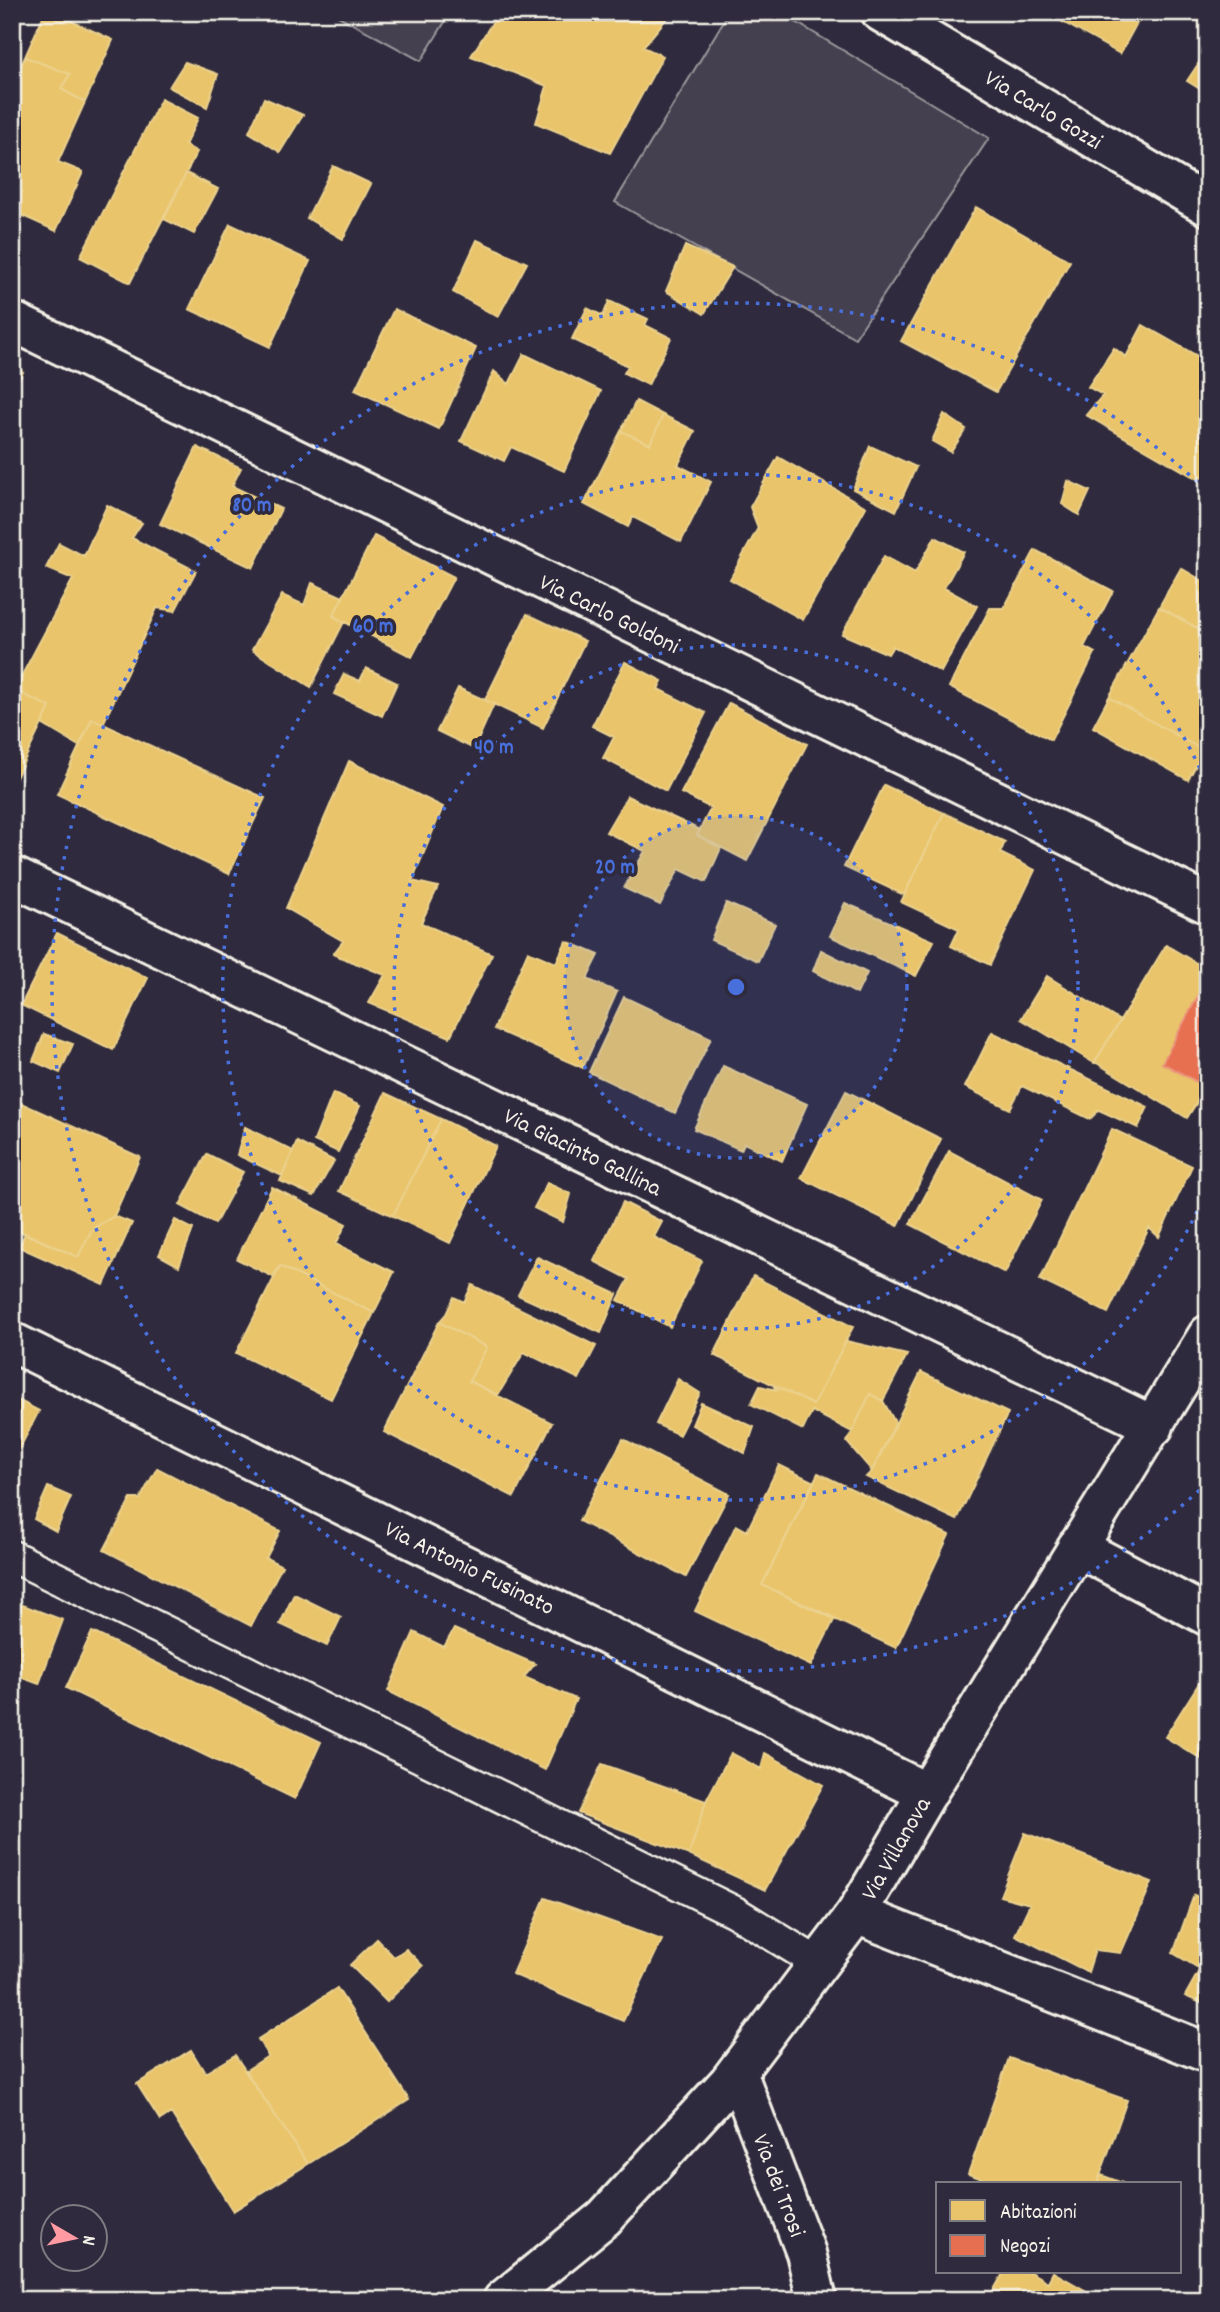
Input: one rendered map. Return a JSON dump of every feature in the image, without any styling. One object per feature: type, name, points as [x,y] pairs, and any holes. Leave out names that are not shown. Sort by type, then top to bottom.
[{"type":"street","name":"Via Carlo Gozzi","points":[[881,12],[1208,206]]},
{"type":"street","name":"Via Carlo Goldoni","points":[[12,321],[1208,904]]},
{"type":"street","name":"Via Giacinto Gallina","points":[[12,876],[1154,1426]]},
{"type":"street","name":"Via Villanova","points":[[503,2300],[604,2218],[737,2072],[856,1914],[927,1793],[1208,1335]]},
{"type":"street","name":"Via Antonio Fusinato","points":[[12,1342],[927,1793]]},
{"type":"street","points":[[1077,1547],[1208,1616]]},
{"type":"street","points":[[856,1914],[1208,2053]]},
{"type":"street","name":"Via dei Trosi","points":[[737,2072],[806,2253],[817,2300]]},
{"type":"lane","points":[[12,1556],[735,1912],[818,1963]]},
{"type":"shaded area","points":[[331,12],[451,12],[421,61]]},
{"type":"shaded area","points":[[729,12],[779,12],[989,138],[855,338],[615,202]]},
{"type":"building: Abitazioni","points":[[45,12],[52,12],[113,40],[85,102],[61,89],[70,74],[25,57]]},
{"type":"building: Abitazioni","points":[[499,12],[657,12],[667,18],[643,47],[663,56],[610,153],[536,123],[547,86],[471,56]]},
{"type":"building: Abitazioni","points":[[1056,12],[1143,12],[1120,54],[1054,17]]},
{"type":"building: Abitazioni","points":[[1208,49],[1208,94],[1187,81]]},
{"type":"building: Abitazioni","points":[[25,57],[70,74],[61,89],[85,102],[58,162],[83,172],[56,231],[12,211],[12,84]]},
{"type":"building: Abitazioni","points":[[185,62],[218,74],[207,107],[169,87]]},
{"type":"building: Abitazioni","points":[[264,98],[303,115],[280,152],[249,132]]},
{"type":"building: Abitazioni","points":[[161,99],[198,118],[185,145],[197,152],[130,283],[80,257]]},
{"type":"building: Abitazioni","points":[[333,166],[371,184],[343,239],[307,218]]},
{"type":"building: Abitazioni","points":[[186,173],[218,189],[194,234],[164,219]]},
{"type":"building: Abitazioni","points":[[976,207],[1070,261],[996,392],[901,341]]},
{"type":"building: Abitazioni","points":[[230,224],[310,261],[270,347],[189,309]]},
{"type":"building: Abitazioni","points":[[477,240],[527,263],[498,317],[453,292]]},
{"type":"building: Abitazioni","points":[[685,246],[733,267],[704,314],[666,291]]},
{"type":"building: Abitazioni","points":[[609,301],[648,319],[645,325],[671,338],[648,385],[624,373],[628,366],[572,339],[587,308],[603,316]]},
{"type":"building: Abitazioni","points":[[394,309],[476,348],[439,429],[355,390]]},
{"type":"building: Abitazioni","points":[[1143,325],[1208,362],[1208,470],[1199,480],[1086,415],[1103,395],[1088,387],[1114,348],[1126,357]]},
{"type":"building: Abitazioni","points":[[524,354],[601,391],[564,471],[511,447],[504,461],[461,441],[494,371],[509,384]]},
{"type":"building: Abitazioni","points":[[12,366],[23,372],[12,393]]},
{"type":"building: Abitazioni","points":[[636,401],[663,415],[650,444],[621,431]]},
{"type":"building: Abitazioni","points":[[944,414],[966,429],[951,452],[932,441]]},
{"type":"building: Abitazioni","points":[[663,415],[695,431],[678,465],[711,482],[681,542],[633,517],[628,527],[584,504],[621,431],[650,444]]},
{"type":"building: Abitazioni","points":[[870,446],[916,467],[896,511],[853,489]]},
{"type":"building: Abitazioni","points":[[197,447],[241,468],[232,486],[281,509],[253,568],[160,524]]},
{"type":"building: Abitazioni","points":[[778,457],[866,507],[803,620],[730,579],[758,528],[750,507]]},
{"type":"building: Abitazioni","points":[[1068,481],[1090,491],[1079,515],[1062,504]]},
{"type":"building: Abitazioni","points":[[107,505],[142,523],[132,538],[196,571],[175,611],[157,608],[103,724],[92,719],[79,746],[42,724],[50,707],[14,690],[73,579],[46,568],[59,543],[84,556]]},
{"type":"building: Abitazioni","points":[[374,536],[454,577],[412,657],[333,616]]},
{"type":"building: Abitazioni","points":[[935,537],[964,552],[944,588],[977,606],[941,672],[893,646],[888,654],[842,634],[884,556],[915,573]]},
{"type":"building: Abitazioni","points":[[1035,550],[1113,591],[1084,647],[1095,653],[1051,740],[949,687],[990,608],[1004,608]]},
{"type":"building: Abitazioni","points":[[1181,568],[1208,584],[1208,634],[1159,607]]},
{"type":"building: Abitazioni","points":[[312,583],[343,597],[333,616],[344,622],[311,687],[252,650],[282,595],[304,605]]},
{"type":"building: Abitazioni","points":[[1159,607],[1208,634],[1208,744],[1204,751],[1109,697]]},
{"type":"building: Abitazioni","points":[[527,614],[585,641],[543,728],[485,700]]},
{"type":"building: Abitazioni","points":[[625,662],[662,681],[658,689],[706,713],[666,791],[603,758],[614,737],[592,726]]},
{"type":"building: Abitazioni","points":[[366,668],[397,683],[382,716],[334,694],[344,674],[360,681]]},
{"type":"building: Abitazioni","points":[[458,688],[494,704],[474,749],[437,731]]},
{"type":"building: Abitazioni","points":[[12,689],[50,707],[12,786]]},
{"type":"building: Abitazioni","points":[[1109,697],[1204,751],[1188,780],[1093,727]]},
{"type":"building: Abitazioni","points":[[729,703],[807,744],[747,861],[697,835],[711,808],[681,793]]},
{"type":"building: Abitazioni","points":[[92,719],[265,798],[229,874],[57,794]]},
{"type":"building: Abitazioni","points":[[349,761],[443,807],[412,881],[438,887],[421,923],[492,954],[450,1037],[369,1003],[385,975],[333,954],[343,941],[286,908]]},
{"type":"building: Abitazioni","points":[[884,785],[944,813],[904,895],[844,867]]},
{"type":"building: Abitazioni","points":[[627,796],[700,830],[697,835],[721,848],[706,882],[679,869],[660,905],[624,888],[645,851],[606,832]]},
{"type":"building: Abitazioni","points":[[944,813],[1005,842],[1000,853],[1035,870],[990,965],[951,946],[959,929],[901,902]]},
{"type":"building: Abitazioni","points":[[726,903],[775,924],[758,961],[711,940]]},
{"type":"building: Abitazioni","points":[[845,903],[934,941],[916,976],[830,936]]},
{"type":"building: Abitazioni","points":[[57,933],[148,978],[113,1050],[21,1005]]},
{"type":"building: Abitazioni","points":[[566,941],[599,955],[587,979],[617,992],[583,1068],[494,1029],[528,951],[556,963]]},
{"type":"building: Abitazioni","points":[[1166,945],[1208,970],[1208,1085],[1187,1118],[1095,1062]]},
{"type":"building: Abitazioni","points":[[821,950],[867,973],[857,994],[813,971]]},
{"type":"building: Abitazioni","points":[[1047,976],[1120,1021],[1094,1063],[1021,1019]]},
{"type":"building: Abitazioni","points":[[624,997],[711,1038],[675,1113],[589,1072]]},
{"type":"building: Abitazioni","points":[[992,1032],[1148,1107],[1138,1128],[1099,1110],[1090,1119],[1022,1086],[1010,1109],[965,1087]]},
{"type":"building: Abitazioni","points":[[44,1034],[73,1044],[60,1073],[33,1061]]},
{"type":"building: Abitazioni","points":[[723,1066],[807,1104],[782,1161],[744,1143],[741,1150],[694,1129]]},
{"type":"building: Abitazioni","points":[[846,1091],[941,1139],[898,1226],[801,1178]]},
{"type":"building: Abitazioni","points":[[333,1093],[360,1106],[338,1152],[314,1141]]},
{"type":"building: Abitazioni","points":[[385,1093],[441,1119],[393,1216],[339,1191]]},
{"type":"building: Abitazioni","points":[[21,1103],[140,1157],[114,1216],[92,1229],[78,1257],[12,1228],[12,1122]]},
{"type":"building: Abitazioni","points":[[441,1119],[496,1146],[450,1243],[393,1216]]},
{"type":"building: Abitazioni","points":[[245,1127],[293,1151],[282,1176],[237,1155]]},
{"type":"building: Abitazioni","points":[[1112,1129],[1192,1166],[1159,1237],[1149,1228],[1108,1313],[1040,1280]]},
{"type":"building: Abitazioni","points":[[297,1142],[334,1161],[314,1196],[280,1181]]},
{"type":"building: Abitazioni","points":[[949,1151],[1042,1200],[1005,1273],[910,1224]]},
{"type":"building: Abitazioni","points":[[207,1154],[243,1172],[215,1224],[180,1205]]},
{"type":"building: Abitazioni","points":[[547,1183],[571,1194],[563,1222],[534,1208]]},
{"type":"building: Abitazioni","points":[[272,1187],[346,1224],[336,1244],[394,1272],[374,1313],[280,1266],[273,1277],[237,1259]]},
{"type":"building: Abitazioni","points":[[623,1202],[662,1222],[654,1237],[702,1261],[670,1327],[618,1300],[629,1279],[594,1261]]},
{"type":"building: Abitazioni","points":[[114,1216],[132,1223],[104,1285],[19,1247],[25,1233],[78,1257],[92,1229]]},
{"type":"building: Abitazioni","points":[[175,1220],[193,1229],[179,1266],[159,1255]]},
{"type":"building: Abitazioni","points":[[537,1257],[617,1294],[601,1333],[518,1295]]},
{"type":"building: Abitazioni","points":[[280,1266],[374,1313],[331,1399],[236,1353]]},
{"type":"building: Abitazioni","points":[[753,1276],[853,1327],[813,1405],[714,1355]]},
{"type":"building: Abitazioni","points":[[472,1285],[596,1346],[579,1379],[524,1352],[498,1395],[469,1381],[487,1347],[439,1322],[454,1297],[464,1302]]},
{"type":"building: Abitazioni","points":[[439,1322],[487,1347],[469,1381],[552,1423],[514,1497],[384,1432]]},
{"type":"building: Abitazioni","points":[[846,1341],[907,1355],[883,1401],[870,1394],[852,1432],[812,1411],[803,1430],[751,1404],[760,1386],[777,1390],[772,1384],[813,1405]]},
{"type":"building: Abitazioni","points":[[921,1372],[1008,1413],[957,1520],[866,1477],[872,1471]]},
{"type":"building: Abitazioni","points":[[678,1379],[700,1393],[679,1435],[656,1424]]},
{"type":"building: Abitazioni","points":[[870,1394],[883,1401],[896,1424],[872,1471],[847,1442]]},
{"type":"building: Abitazioni","points":[[12,1397],[39,1411],[12,1463]]},
{"type":"building: Abitazioni","points":[[701,1403],[754,1427],[745,1453],[692,1425]]},
{"type":"building: Abitazioni","points":[[623,1439],[729,1494],[686,1577],[579,1521]]},
{"type":"building: Abitazioni","points":[[779,1465],[814,1482],[762,1585],[835,1618],[811,1666],[695,1611],[736,1525],[747,1531]]},
{"type":"building: Abitazioni","points":[[157,1468],[280,1531],[266,1558],[282,1566],[251,1626],[104,1550],[131,1499],[140,1499]]},
{"type":"building: Abitazioni","points":[[818,1473],[949,1535],[896,1648],[762,1585]]},
{"type":"building: Abitazioni","points":[[48,1487],[71,1497],[56,1531],[34,1519]]},
{"type":"building: Abitazioni","points":[[294,1594],[341,1617],[327,1646],[280,1624]]},
{"type":"building: Abitazioni","points":[[12,1601],[63,1620],[39,1684],[12,1674]]},
{"type":"building: Abitazioni","points":[[454,1629],[535,1664],[524,1677],[576,1699],[545,1770],[388,1691],[414,1632],[444,1647]]},
{"type":"building: Abitazioni","points":[[92,1632],[321,1742],[295,1799],[66,1688]]},
{"type":"building: Abitazioni","points":[[1208,1669],[1208,1763],[1165,1737]]},
{"type":"building: Abitazioni","points":[[731,1753],[761,1769],[765,1753],[823,1785],[765,1890],[689,1855],[706,1801]]},
{"type":"building: Abitazioni","points":[[602,1764],[706,1801],[689,1855],[578,1813]]},
{"type":"building: Abitazioni","points":[[1025,1833],[1152,1882],[1121,1953],[1095,1950],[1088,1972],[1015,1935],[1030,1904],[1000,1896]]},
{"type":"building: Abitazioni","points":[[1194,1895],[1208,1902],[1208,2006],[1185,1996],[1200,1969],[1173,1953]]},
{"type":"building: Abitazioni","points":[[545,1898],[662,1940],[623,2021],[512,1974]]},
{"type":"building: Abitazioni","points":[[377,1939],[394,1957],[406,1949],[423,1966],[387,2002],[350,1965]]},
{"type":"building: Abitazioni","points":[[337,1988],[409,2100],[308,2164],[245,2071],[268,2056],[258,2039]]},
{"type":"building: Abitazioni","points":[[191,2050],[205,2073],[235,2055],[308,2164],[233,2211],[171,2113],[160,2120],[137,2084]]},
{"type":"building: Abitazioni","points":[[1009,2058],[1127,2100],[1098,2182],[991,2182],[968,2174]]},
{"type":"building: Abitazioni","points":[[1101,2175],[1120,2182],[1098,2182]]},
{"type":"building: Abitazioni","points":[[1003,2274],[1034,2274],[1048,2282],[1052,2274],[1056,2274],[1088,2292],[1084,2300],[988,2300]]},
{"type":"building: Negozi","points":[[1208,977],[1208,1085],[1206,1087],[1162,1063]]}]
